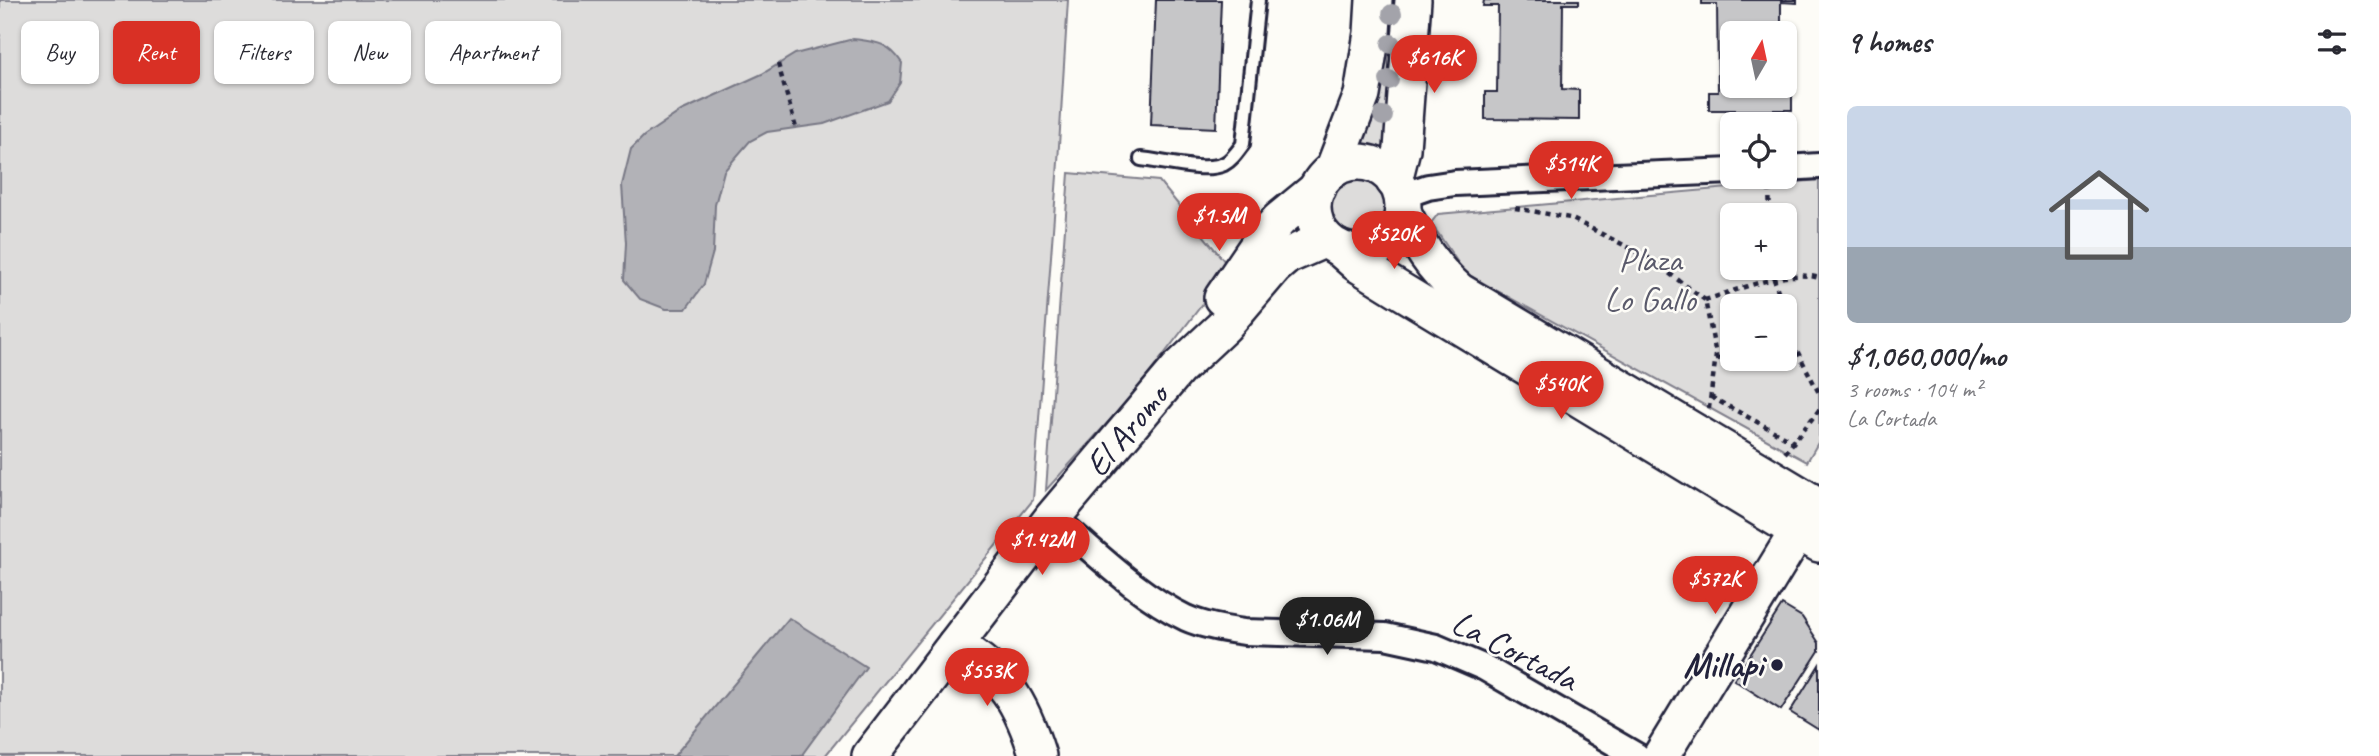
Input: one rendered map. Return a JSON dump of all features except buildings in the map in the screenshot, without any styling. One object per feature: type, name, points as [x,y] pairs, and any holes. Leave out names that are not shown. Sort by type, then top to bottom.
[{"type":"main road","points":[[1374,0],[1372,33],[1362,95],[1313,206],[1316,224],[1356,263],[1398,289],[1814,516]]},
{"type":"main road","points":[[1333,243],[1360,251],[1381,246],[1392,237],[1399,226],[1413,0]]},
{"type":"main road","points":[[1325,179],[1346,164],[1359,162],[1373,164],[1385,171],[1400,196],[1417,240],[1435,269],[1459,291],[1704,436],[1814,516]]},
{"type":"main road","name":"El Aromo","points":[[1178,369],[1262,239],[1325,179]]},
{"type":"main road","name":"El Aromo","points":[[870,756],[1053,517],[1178,369],[1224,326],[1274,267],[1287,256],[1333,243]]},
{"type":"main road","points":[[1661,756],[1814,516]]},
{"type":"main road","points":[[955,645],[988,667],[1016,700],[1027,720],[1038,756]]},
{"type":"street","points":[[1797,167],[1819,166]]},
{"type":"street","points":[[1400,196],[1428,187],[1455,183],[1720,172]]},
{"type":"street","name":"La Cortada","points":[[1053,517],[1146,594],[1187,619],[1244,632],[1385,636],[1436,647],[1485,668],[1637,756]]},
{"type":"lane","points":[[1142,159],[1209,167],[1224,164],[1235,156],[1243,144],[1258,0]]},
{"type":"path","points":[[778,64],[796,128]]},
{"type":"path","points":[[1510,206],[1570,218],[1646,256],[1705,300],[1715,359],[1704,436]]},
{"type":"path","points":[[1797,277],[1819,278]]},
{"type":"path","points":[[1705,300],[1771,280]]},
{"type":"path","points":[[1797,351],[1819,393]]},
{"type":"path","points":[[1715,359],[1720,359]]},
{"type":"path","points":[[1711,397],[1794,442]]},
{"type":"path","points":[[1780,459],[1819,410]]},
{"type":"green space","points":[[0,0],[1068,0],[1033,500],[825,756],[0,756]]},
{"type":"green space","points":[[1390,0],[1397,0],[1385,152],[1361,145],[1379,98],[1388,50]]},
{"type":"green space","points":[[1069,173],[1159,181],[1230,268],[1132,396],[1046,490]]},
{"type":"green space","points":[[1358,180],[1374,185],[1382,193],[1387,209],[1382,225],[1374,233],[1358,238],[1342,233],[1334,225],[1329,209],[1334,193],[1342,185]]},
{"type":"green space","name":"Plaza Lo Gallo","points":[[1819,180],[1819,441],[1807,462],[1465,273],[1431,223],[1438,214],[1720,189],[1797,189],[1797,182]]},
{"type":"shaded area","points":[[853,39],[881,44],[892,51],[902,63],[900,83],[888,101],[824,124],[767,132],[750,141],[724,171],[715,205],[713,252],[704,284],[686,309],[666,309],[640,299],[624,280],[626,243],[622,185],[631,149],[644,136],[681,111],[762,74],[795,54]]},
{"type":"shaded area","points":[[789,618],[866,667],[801,756],[674,756]]},
{"type":"place","name":"Millapi","points":[[1777,665]]}]
